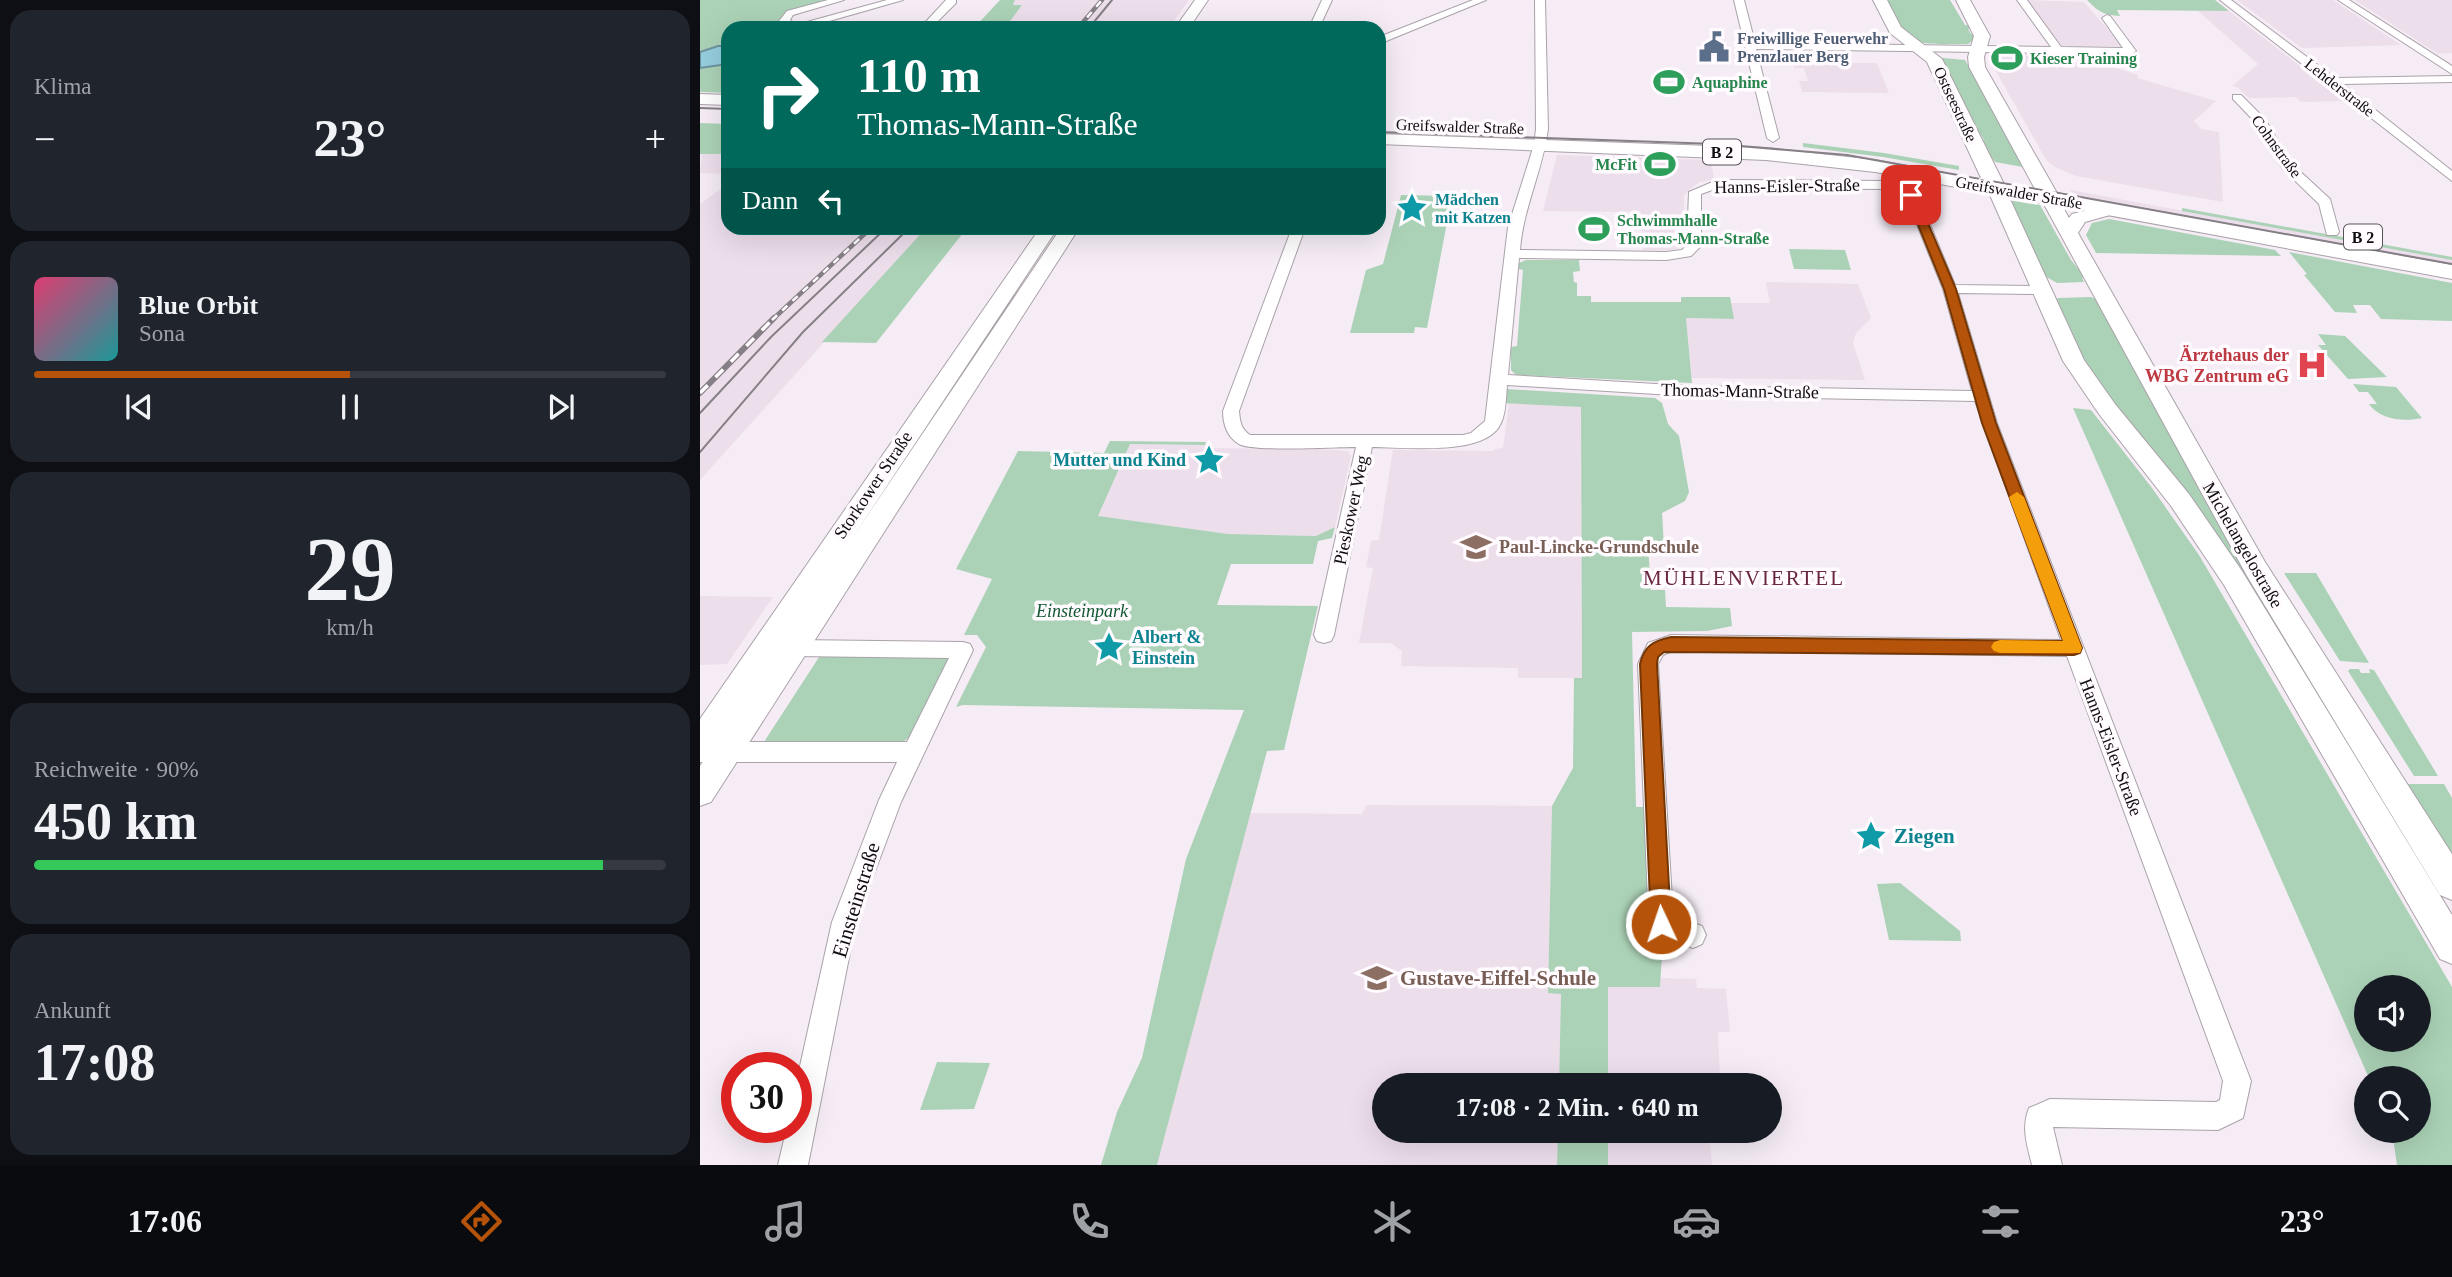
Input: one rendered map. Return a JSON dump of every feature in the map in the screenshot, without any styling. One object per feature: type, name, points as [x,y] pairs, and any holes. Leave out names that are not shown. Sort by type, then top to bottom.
[{"type":"main road","points":[[1187,21],[1202,0]]},
{"type":"main road","name":"Ostseestraße","points":[[1880,0],[1895,30],[1934,59],[1991,178]]},
{"type":"main road","name":"Ostseestraße","points":[[1963,0],[1981,32],[1978,58],[2049,197]]},
{"type":"main road","points":[[1895,30],[1890,33],[1897,48]]},
{"type":"main road","points":[[1959,49],[1978,58]]},
{"type":"main road","points":[[700,99],[721,100]]},
{"type":"main road","points":[[700,114],[721,115]]},
{"type":"main road","name":"Greifswalder Straße","points":[[1386,124],[1766,154],[1991,178],[2038,179],[2452,254]]},
{"type":"main road","name":"Greifswalder Straße","points":[[1386,139],[1773,138],[1883,150],[1991,178],[2049,197],[2452,272]]},
{"type":"main road","name":"Michelangelostraße","points":[[1991,178],[2058,331],[2092,388],[2180,500],[2232,578],[2452,947]]},
{"type":"main road","name":"Michelangelostraße","points":[[2049,197],[2256,569],[2452,884]]},
{"type":"main road","points":[[2069,234],[2078,218],[2111,209]]},
{"type":"main road","name":"Storkower Straße","points":[[700,792],[709,749],[1044,235]]},
{"type":"main road","name":"Storkower Straße","points":[[709,749],[794,648],[1065,235]]},
{"type":"street","points":[[784,21],[790,13],[839,0]]},
{"type":"street","points":[[820,21],[898,0]]},
{"type":"street","points":[[932,21],[951,0]]},
{"type":"street","points":[[1317,21],[1327,0]]},
{"type":"street","points":[[1386,38],[1480,0]]},
{"type":"street","points":[[1366,442],[1464,440],[1477,437],[1493,423],[1500,380],[1515,227],[1541,137],[1541,0]]},
{"type":"street","points":[[1739,0],[1773,138]]},
{"type":"street","points":[[2022,0],[2058,50]]},
{"type":"street","name":"Lehderstraße","points":[[2225,0],[2333,81],[2452,177]]},
{"type":"street","points":[[2343,0],[2452,71]]},
{"type":"street","points":[[1978,58],[2058,50],[2131,51],[2107,18]]},
{"type":"street","points":[[1751,47],[1959,49]]},
{"type":"street","points":[[2333,81],[2452,79]]},
{"type":"street","name":"Cohnstraße","points":[[2237,97],[2261,121],[2286,165],[2325,202],[2332,232]]},
{"type":"street","name":"Hanns-Eisler-Straße","points":[[1511,254],[1666,256],[1686,253],[1695,246],[1695,192],[1717,184],[1886,185],[1903,190],[1913,198],[1950,289],[1979,396],[2237,1081],[2233,1108],[2218,1116],[2050,1113],[2039,1118],[2039,1135],[2047,1165]]},
{"type":"street","name":"Pieskower Weg","points":[[1296,235],[1231,411],[1231,425],[1235,432],[1247,441],[1366,442],[1324,635]]},
{"type":"street","points":[[1950,289],[2039,290]]},
{"type":"street","name":"Thomas-Mann-Straße","points":[[1500,380],[1689,391],[1979,396]]},
{"type":"street","points":[[1693,935],[1661,924],[1648,664],[1655,649],[1671,643],[2074,648]]},
{"type":"street","name":"Einsteinstraße","points":[[793,1165],[844,922],[868,854],[912,752],[963,650],[794,648]]},
{"type":"street","points":[[709,749],[912,752]]},
{"type":"shaded area","points":[[1015,0],[1189,0],[1174,21],[1010,21],[1021,6],[1013,5]]},
{"type":"shaded area","points":[[2028,0],[2084,2],[2122,46],[2060,46]]},
{"type":"shaded area","points":[[2237,0],[2333,0],[2401,45],[2302,48]]},
{"type":"shaded area","points":[[2355,0],[2452,0],[2452,53],[2438,54]]},
{"type":"shaded area","points":[[2198,11],[2229,11],[2345,101],[2301,102],[2296,97],[2249,98],[2232,86],[2258,64]]},
{"type":"shaded area","points":[[1818,52],[1844,53],[1848,63],[1877,63],[1889,93],[1802,92],[1799,81],[1808,81],[1804,68],[1794,68],[1793,62],[1821,63]]},
{"type":"shaded area","points":[[1998,54],[2133,56],[2116,68],[2138,75],[2137,78],[2216,101],[2194,121],[2201,129],[2219,132],[2223,202],[2076,176],[2055,167],[2047,161],[1989,59]]},
{"type":"shaded area","points":[[702,153],[721,154],[721,174],[700,173]]},
{"type":"shaded area","points":[[1557,155],[1711,160],[1714,179],[1699,182],[1684,195],[1684,246],[1672,250],[1643,250],[1641,212],[1543,211]]},
{"type":"shaded area","points":[[721,189],[721,235],[921,235],[700,480],[700,204]]},
{"type":"shaded area","points":[[2070,190],[2452,260],[2452,265],[2073,195]]},
{"type":"shaded area","points":[[1766,282],[1858,284],[1871,318],[1856,333],[1853,343],[1865,380],[1692,378],[1686,318],[1733,319],[1731,303],[1770,303]]},
{"type":"shaded area","name":"Paul-Lincke-Grundschule","points":[[1509,403],[1581,407],[1582,678],[1518,678],[1518,668],[1401,666],[1402,651],[1391,643],[1359,643],[1373,568],[1366,567],[1371,541],[1379,540],[1393,450],[1494,451],[1503,448]]},
{"type":"shaded area","points":[[1130,444],[1205,445],[1205,448],[1286,447],[1348,451],[1351,456],[1335,527],[1316,536],[1228,534],[1097,516]]},
{"type":"shaded area","points":[[700,596],[773,597],[727,664],[700,665]]},
{"type":"shaded area","name":"Gustave-Eiffel-Schule","points":[[1367,805],[1552,806],[1548,993],[1561,993],[1559,1073],[1372,1073],[1372,1143],[1558,1143],[1557,1165],[1157,1165],[1249,813],[1362,814]]},
{"type":"shaded area","points":[[1659,978],[1696,979],[1697,988],[1726,989],[1730,1032],[1718,1032],[1720,1073],[1608,1073],[1608,987],[1660,986]]},
{"type":"shaded area","points":[[1608,1143],[1710,1143],[1712,1165],[1608,1165]]},
{"type":"green space","points":[[700,0],[835,0],[787,13],[780,19],[782,21],[721,21],[721,93],[700,92]]},
{"type":"green space","points":[[1000,0],[1015,0],[1013,5],[1022,5],[1010,21],[980,21]]},
{"type":"green space","points":[[1884,0],[1950,0],[1965,25],[1973,26],[1974,28],[1968,29],[1971,34],[1977,35],[1976,38],[1968,44],[1936,44],[1916,40],[1901,28]]},
{"type":"green space","points":[[2087,0],[2215,0],[2229,11],[2117,10],[2120,16],[2101,12]]},
{"type":"green space","points":[[1940,59],[1965,60],[2023,167],[1995,162],[1981,141],[1984,140],[1981,135],[1977,134]]},
{"type":"green space","points":[[700,123],[721,124],[721,154],[700,154]]},
{"type":"green space","points":[[1803,143],[1884,153],[1959,166],[1959,170],[1803,147]]},
{"type":"green space","points":[[1401,195],[1452,196],[1427,328],[1415,327],[1414,333],[1350,333],[1366,270],[1383,264]]},
{"type":"green space","points":[[2007,199],[2040,205],[2071,260],[2085,277],[2082,278],[2084,282],[2057,283],[2045,276]]},
{"type":"green space","points":[[2182,208],[2452,257],[2452,260],[2182,211]]},
{"type":"green space","points":[[2109,219],[2275,250],[2281,256],[2096,253],[2086,235],[2092,223]]},
{"type":"green space","points":[[920,235],[961,235],[876,343],[822,342]]},
{"type":"green space","points":[[1789,249],[1845,250],[1851,270],[1794,269]]},
{"type":"green space","points":[[2289,252],[2452,283],[2452,321],[2381,319],[2370,305],[2353,305],[2357,313],[2335,312]]},
{"type":"green space","points":[[1526,260],[1579,260],[1580,271],[1573,272],[1574,282],[1577,283],[1577,296],[1591,296],[1591,302],[1681,302],[1681,297],[1730,297],[1734,319],[1686,318],[1692,383],[1516,375],[1511,370],[1511,347],[1517,346],[1523,270],[1519,269],[1519,263]]},
{"type":"green space","points":[[2058,298],[2096,299],[2305,661],[2291,661],[2095,382],[2053,305]]},
{"type":"green space","points":[[2318,334],[2345,336],[2387,377],[2348,379],[2318,345],[2326,345]]},
{"type":"green space","points":[[2353,384],[2396,387],[2422,418],[2400,420],[2379,414],[2369,404],[2377,404],[2368,392],[2359,392]]},
{"type":"green space","points":[[1507,389],[1655,398],[1662,403],[1668,424],[1679,436],[1689,492],[1685,501],[1662,513],[1664,546],[1648,546],[1651,590],[1665,590],[1666,607],[1730,608],[1732,626],[1707,631],[1632,632],[1636,807],[1646,807],[1653,940],[1662,955],[1660,987],[1608,987],[1608,1073],[1559,1073],[1561,994],[1548,993],[1552,806],[1573,768],[1574,678],[1582,678],[1581,407],[1501,403]]},
{"type":"green space","points":[[2073,408],[2091,410],[2152,488],[2199,555],[2452,987],[2452,1165],[2397,1165],[2394,1143],[2431,1143],[2431,1066],[2364,1066],[2358,1052],[2431,1052],[2431,975],[2354,975],[2354,1044]]},
{"type":"green space","name":"Einsteinpark","points":[[1110,441],[1206,442],[1205,445],[1130,444],[1098,516],[1228,534],[1316,536],[1335,527],[1332,538],[1318,541],[1313,564],[1231,564],[1217,605],[1318,606],[1284,750],[1267,751],[1157,1165],[1101,1165],[1117,1112],[1142,1058],[1186,859],[1244,710],[956,707],[986,647],[977,635],[964,635],[992,579],[956,569],[1018,451],[1104,453]]},
{"type":"green space","points":[[2284,573],[2316,573],[2369,663],[2340,661]]},
{"type":"green space","points":[[821,654],[946,656],[950,661],[910,737],[901,743],[762,745]]},
{"type":"green space","points":[[2359,669],[2361,673],[2374,670],[2438,776],[2414,776],[2348,671]]},
{"type":"green space","points":[[2406,784],[2444,784],[2452,798],[2452,856]]},
{"type":"green space","points":[[1900,883],[1960,931],[1961,941],[1889,940],[1877,884]]},
{"type":"green space","points":[[937,1062],[990,1063],[974,1109],[920,1110]]},
{"type":"green space","points":[[1558,1143],[1608,1143],[1608,1165],[1557,1165]]},
{"type":"water","points":[[721,46],[721,65],[700,68],[700,52]]},
{"type":"tram line","points":[[1095,21],[1112,0]]},
{"type":"tram line","points":[[700,108],[721,109]]},
{"type":"tram line","points":[[1386,132],[1716,144],[1847,155],[2452,264]]},
{"type":"tram line","points":[[700,413],[771,337],[879,235]]},
{"type":"tram line","points":[[700,452],[803,332],[902,235]]},
{"type":"railway","points":[[1084,21],[1102,0]]},
{"type":"railway","points":[[772,320],[863,235]]},
{"type":"railway","points":[[700,393],[772,320]]},
{"type":"slow traffic","points":[[2000,647],[2074,648],[2017,497]]},
{"type":"place","name":"Freiwillige Feuerwehr Prenzlauer Berg","points":[[1714,47]]},
{"type":"place","name":"Kieser Training","points":[[2007,58]]},
{"type":"place","name":"Aquaphine","points":[[1669,82]]},
{"type":"place","name":"McFit","points":[[1660,164]]},
{"type":"place","name":"Mädchen mit Katzen","points":[[1412,208]]},
{"type":"place","name":"Schwimmhalle Thomas-Mann-Straße","points":[[1594,229]]},
{"type":"place","name":"Ärztehaus der WBG Zentrum eG","points":[[2312,365]]},
{"type":"place","name":"Mutter und Kind","points":[[1209,460]]},
{"type":"place","name":"Paul-Lincke-Grundschule","points":[[1476,547]]},
{"type":"place","name":"Albert & Einstein","points":[[1109,647]]},
{"type":"place","name":"Ziegen","points":[[1871,836]]},
{"type":"place","name":"Gustave-Eiffel-Schule","points":[[1377,978]]},
{"type":"district","name":"MÜHLENVIERTEL","points":[[1744,578]]},
{"type":"route","points":[[1661,924],[1648,664],[1651,654],[1659,646],[1671,643],[2074,648],[1979,396],[1950,289],[1911,195]]}]
